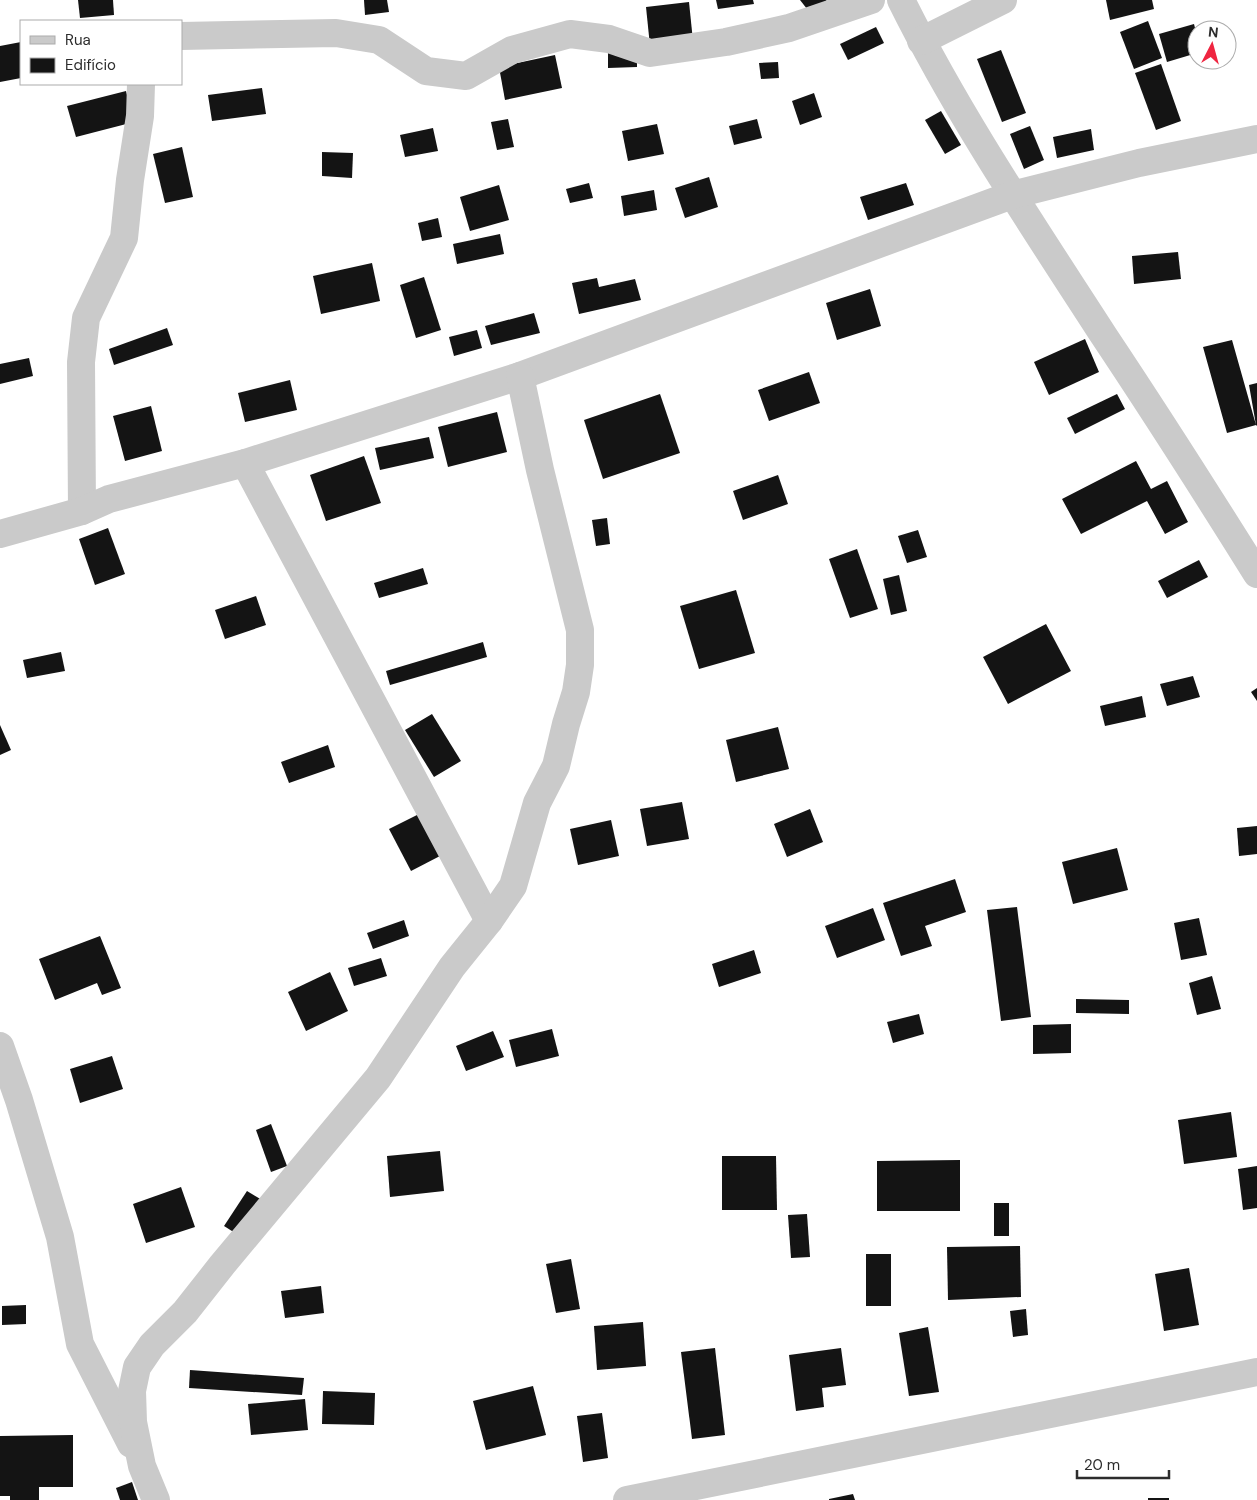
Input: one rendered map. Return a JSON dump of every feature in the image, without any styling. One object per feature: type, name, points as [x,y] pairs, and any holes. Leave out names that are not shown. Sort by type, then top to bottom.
[{"type":"street","points":[[182,36],[336,33],[379,40],[426,71],[466,76],[512,50],[570,34],[610,39],[650,53],[726,42],[789,28],[871,0]]},
{"type":"street","points":[[901,0],[921,41],[1012,195],[1163,424],[1257,574]]},
{"type":"street","points":[[921,41],[1003,0]]},
{"type":"street","points":[[82,511],[82,362],[86,318],[124,238],[130,180],[140,116],[141,85]]},
{"type":"street","points":[[0,534],[82,511],[109,499],[245,463],[520,376],[1012,195],[1138,163],[1257,139]]},
{"type":"street","points":[[142,1466],[133,1422],[132,1392],[137,1367],[152,1344],[185,1312],[378,1078],[452,967],[489,921],[513,886],[537,803],[556,766],[576,692],[580,665],[580,630],[540,470],[520,376]]},
{"type":"street","points":[[245,463],[489,921]]},
{"type":"street","points":[[0,1046],[60,1237],[80,1344],[142,1466],[156,1500]]},
{"type":"street","points":[[627,1500],[1257,1372]]},
{"type":"building","points":[[78,0],[113,0],[114,15],[80,18]]},
{"type":"building","points":[[364,0],[387,0],[389,12],[365,15]]},
{"type":"building","points":[[716,0],[753,0],[754,4],[718,9]]},
{"type":"building","points":[[800,0],[827,0],[811,14]]},
{"type":"building","points":[[1106,0],[1152,0],[1154,9],[1110,20]]},
{"type":"building","points":[[689,2],[693,41],[650,46],[646,7]]},
{"type":"building","points":[[1148,21],[1162,58],[1134,69],[1120,32]]},
{"type":"building","points":[[1187,26],[1187,56],[1167,62],[1159,34]]},
{"type":"building","points":[[876,27],[884,43],[848,60],[840,44]]},
{"type":"building","points":[[20,42],[20,78],[0,82],[0,46]]},
{"type":"building","points":[[1001,50],[1026,113],[1002,122],[977,59]]},
{"type":"building","points":[[608,53],[637,53],[637,67],[608,68]]},
{"type":"building","points":[[555,55],[562,88],[505,100],[499,67]]},
{"type":"building","points":[[778,62],[779,78],[761,79],[759,63]]},
{"type":"building","points":[[1161,64],[1181,121],[1156,130],[1135,73]]},
{"type":"building","points":[[262,88],[266,114],[212,121],[208,95]]},
{"type":"building","points":[[126,91],[134,122],[76,137],[67,106]]},
{"type":"building","points":[[814,93],[822,117],[800,125],[792,101]]},
{"type":"building","points":[[941,111],[961,145],[945,154],[925,120]]},
{"type":"building","points":[[508,119],[514,147],[497,150],[491,122]]},
{"type":"building","points":[[757,119],[762,138],[734,145],[729,126]]},
{"type":"building","points":[[657,124],[664,154],[628,161],[622,131]]},
{"type":"building","points":[[1030,126],[1044,160],[1024,169],[1010,134]]},
{"type":"building","points":[[433,128],[438,151],[405,157],[400,135]]},
{"type":"building","points":[[1091,129],[1094,150],[1057,158],[1053,137]]},
{"type":"building","points":[[182,147],[193,197],[165,203],[153,154]]},
{"type":"building","points":[[322,152],[353,153],[352,178],[322,176]]},
{"type":"building","points":[[709,177],[718,207],[685,218],[675,188]]},
{"type":"building","points":[[589,183],[593,198],[570,203],[566,189]]},
{"type":"building","points":[[906,183],[914,205],[868,220],[860,197]]},
{"type":"building","points":[[499,185],[509,220],[470,231],[460,197]]},
{"type":"building","points":[[654,190],[657,210],[624,216],[621,196]]},
{"type":"building","points":[[438,218],[442,237],[422,241],[418,223]]},
{"type":"building","points":[[500,234],[504,254],[457,264],[453,244]]},
{"type":"building","points":[[1178,252],[1181,279],[1134,284],[1132,256]]},
{"type":"building","points":[[372,263],[380,301],[321,314],[313,276]]},
{"type":"building","points":[[424,277],[441,330],[416,338],[400,285]]},
{"type":"building","points":[[597,278],[599,287],[635,279],[641,300],[579,314],[572,283]]},
{"type":"building","points":[[870,289],[881,326],[837,340],[826,303]]},
{"type":"building","points":[[534,313],[540,333],[491,345],[485,326]]},
{"type":"building","points":[[167,328],[173,345],[114,365],[109,349]]},
{"type":"building","points":[[477,330],[482,348],[454,356],[449,337]]},
{"type":"building","points":[[1085,339],[1099,372],[1049,395],[1034,362]]},
{"type":"building","points":[[1232,340],[1256,425],[1227,433],[1203,347]]},
{"type":"building","points":[[29,358],[33,376],[0,384],[0,364]]},
{"type":"building","points":[[809,372],[820,403],[769,421],[758,390]]},
{"type":"building","points":[[290,380],[297,410],[245,422],[238,393]]},
{"type":"building","points":[[1257,383],[1257,426],[1249,385]]},
{"type":"building","points":[[660,394],[680,453],[603,479],[584,420]]},
{"type":"building","points":[[1117,394],[1125,409],[1075,434],[1067,418]]},
{"type":"building","points":[[151,406],[162,451],[125,461],[113,416]]},
{"type":"building","points":[[497,412],[507,452],[448,467],[438,427]]},
{"type":"building","points":[[429,437],[434,458],[380,470],[375,448]]},
{"type":"building","points":[[364,456],[381,503],[326,521],[310,475]]},
{"type":"building","points":[[1136,461],[1151,489],[1167,481],[1188,522],[1165,534],[1147,501],[1081,534],[1062,499]]},
{"type":"building","points":[[778,475],[788,504],[743,520],[733,491]]},
{"type":"building","points":[[607,518],[610,544],[596,546],[592,520]]},
{"type":"building","points":[[108,528],[125,574],[95,585],[79,539]]},
{"type":"building","points":[[918,530],[927,557],[907,563],[898,536]]},
{"type":"building","points":[[857,549],[878,609],[850,618],[829,559]]},
{"type":"building","points":[[1199,560],[1208,577],[1167,598],[1158,581]]},
{"type":"building","points":[[423,568],[428,584],[379,598],[374,583]]},
{"type":"building","points":[[899,575],[907,611],[891,615],[883,579]]},
{"type":"building","points":[[736,590],[755,653],[699,669],[680,606]]},
{"type":"building","points":[[256,596],[266,625],[225,639],[215,610]]},
{"type":"building","points":[[1046,624],[1071,671],[1008,704],[983,657]]},
{"type":"building","points":[[483,642],[487,657],[390,685],[386,671]]},
{"type":"building","points":[[61,652],[65,671],[27,678],[23,660]]},
{"type":"building","points":[[1193,676],[1200,697],[1167,706],[1160,684]]},
{"type":"building","points":[[1257,688],[1257,701],[1251,692]]},
{"type":"building","points":[[1142,696],[1146,717],[1105,726],[1100,706]]},
{"type":"building","points":[[432,714],[461,761],[434,777],[405,730]]},
{"type":"building","points":[[0,725],[11,750],[0,755]]},
{"type":"building","points":[[778,727],[789,769],[736,782],[726,740]]},
{"type":"building","points":[[328,745],[335,767],[289,783],[281,762]]},
{"type":"building","points":[[682,802],[689,839],[647,846],[640,809]]},
{"type":"building","points":[[810,809],[823,842],[787,857],[774,824]]},
{"type":"building","points":[[419,814],[440,856],[411,871],[389,829]]},
{"type":"building","points":[[611,820],[619,856],[578,865],[570,829]]},
{"type":"building","points":[[1257,826],[1257,854],[1239,856],[1237,828]]},
{"type":"building","points":[[1117,848],[1128,890],[1073,904],[1062,862]]},
{"type":"building","points":[[955,879],[966,912],[925,926],[932,946],[901,956],[883,903]]},
{"type":"building","points":[[1017,907],[1031,1017],[1001,1021],[987,910]]},
{"type":"building","points":[[873,908],[885,940],[837,958],[825,926]]},
{"type":"building","points":[[1199,918],[1207,955],[1181,960],[1174,923]]},
{"type":"building","points":[[404,920],[409,936],[373,949],[367,933]]},
{"type":"building","points":[[100,936],[121,988],[102,995],[97,983],[55,1000],[39,959]]},
{"type":"building","points":[[754,950],[761,973],[719,987],[712,964]]},
{"type":"building","points":[[381,958],[387,976],[354,986],[348,968]]},
{"type":"building","points":[[330,972],[348,1011],[306,1031],[288,992]]},
{"type":"building","points":[[1212,976],[1221,1009],[1197,1015],[1189,983]]},
{"type":"building","points":[[1076,999],[1129,1000],[1129,1014],[1076,1013]]},
{"type":"building","points":[[919,1014],[924,1034],[893,1043],[887,1022]]},
{"type":"building","points":[[1071,1024],[1071,1053],[1033,1054],[1033,1025]]},
{"type":"building","points":[[552,1029],[559,1056],[516,1067],[509,1040]]},
{"type":"building","points":[[493,1031],[504,1057],[466,1071],[456,1046]]},
{"type":"building","points":[[112,1056],[123,1089],[80,1103],[70,1069]]},
{"type":"building","points":[[1231,1112],[1237,1157],[1184,1164],[1178,1120]]},
{"type":"building","points":[[271,1124],[287,1166],[271,1172],[256,1130]]},
{"type":"building","points":[[440,1151],[444,1191],[390,1197],[387,1156]]},
{"type":"building","points":[[722,1156],[776,1156],[777,1210],[722,1210]]},
{"type":"building","points":[[960,1160],[960,1211],[877,1211],[877,1161]]},
{"type":"building","points":[[1257,1166],[1257,1208],[1243,1210],[1238,1169]]},
{"type":"building","points":[[181,1187],[195,1227],[146,1243],[133,1204]]},
{"type":"building","points":[[247,1191],[267,1203],[243,1238],[224,1226]]},
{"type":"building","points":[[994,1203],[1009,1203],[1009,1236],[994,1236]]},
{"type":"building","points":[[807,1214],[810,1257],[791,1258],[788,1215]]},
{"type":"building","points":[[1020,1246],[1021,1297],[948,1300],[947,1247]]},
{"type":"building","points":[[866,1254],[891,1254],[891,1306],[866,1306]]},
{"type":"building","points":[[571,1259],[580,1309],[556,1313],[546,1264]]},
{"type":"building","points":[[1189,1268],[1199,1325],[1164,1331],[1155,1274]]},
{"type":"building","points":[[321,1286],[324,1313],[285,1318],[281,1291]]},
{"type":"building","points":[[26,1305],[26,1324],[2,1325],[2,1306]]},
{"type":"building","points":[[1026,1309],[1028,1335],[1013,1337],[1010,1311]]},
{"type":"building","points":[[643,1322],[646,1366],[597,1370],[594,1326]]},
{"type":"building","points":[[928,1327],[939,1392],[909,1396],[899,1333]]},
{"type":"building","points":[[715,1348],[725,1435],[692,1439],[681,1352]]},
{"type":"building","points":[[841,1348],[846,1385],[822,1388],[824,1407],[796,1411],[789,1355]]},
{"type":"building","points":[[190,1370],[304,1378],[302,1395],[189,1388]]},
{"type":"building","points":[[533,1386],[546,1435],[486,1450],[473,1401]]},
{"type":"building","points":[[323,1391],[375,1393],[374,1425],[322,1424]]},
{"type":"building","points":[[305,1399],[308,1430],[251,1435],[248,1404]]},
{"type":"building","points":[[602,1413],[608,1458],[583,1462],[577,1416]]},
{"type":"building","points":[[73,1435],[73,1487],[39,1487],[39,1500],[10,1500],[10,1496],[0,1496],[0,1436]]},
{"type":"building","points":[[132,1482],[138,1500],[120,1500],[116,1488]]},
{"type":"building","points":[[853,1494],[855,1500],[829,1500],[829,1499]]},
{"type":"building","points":[[1148,1498],[1169,1498],[1169,1500],[1148,1500]]}]
